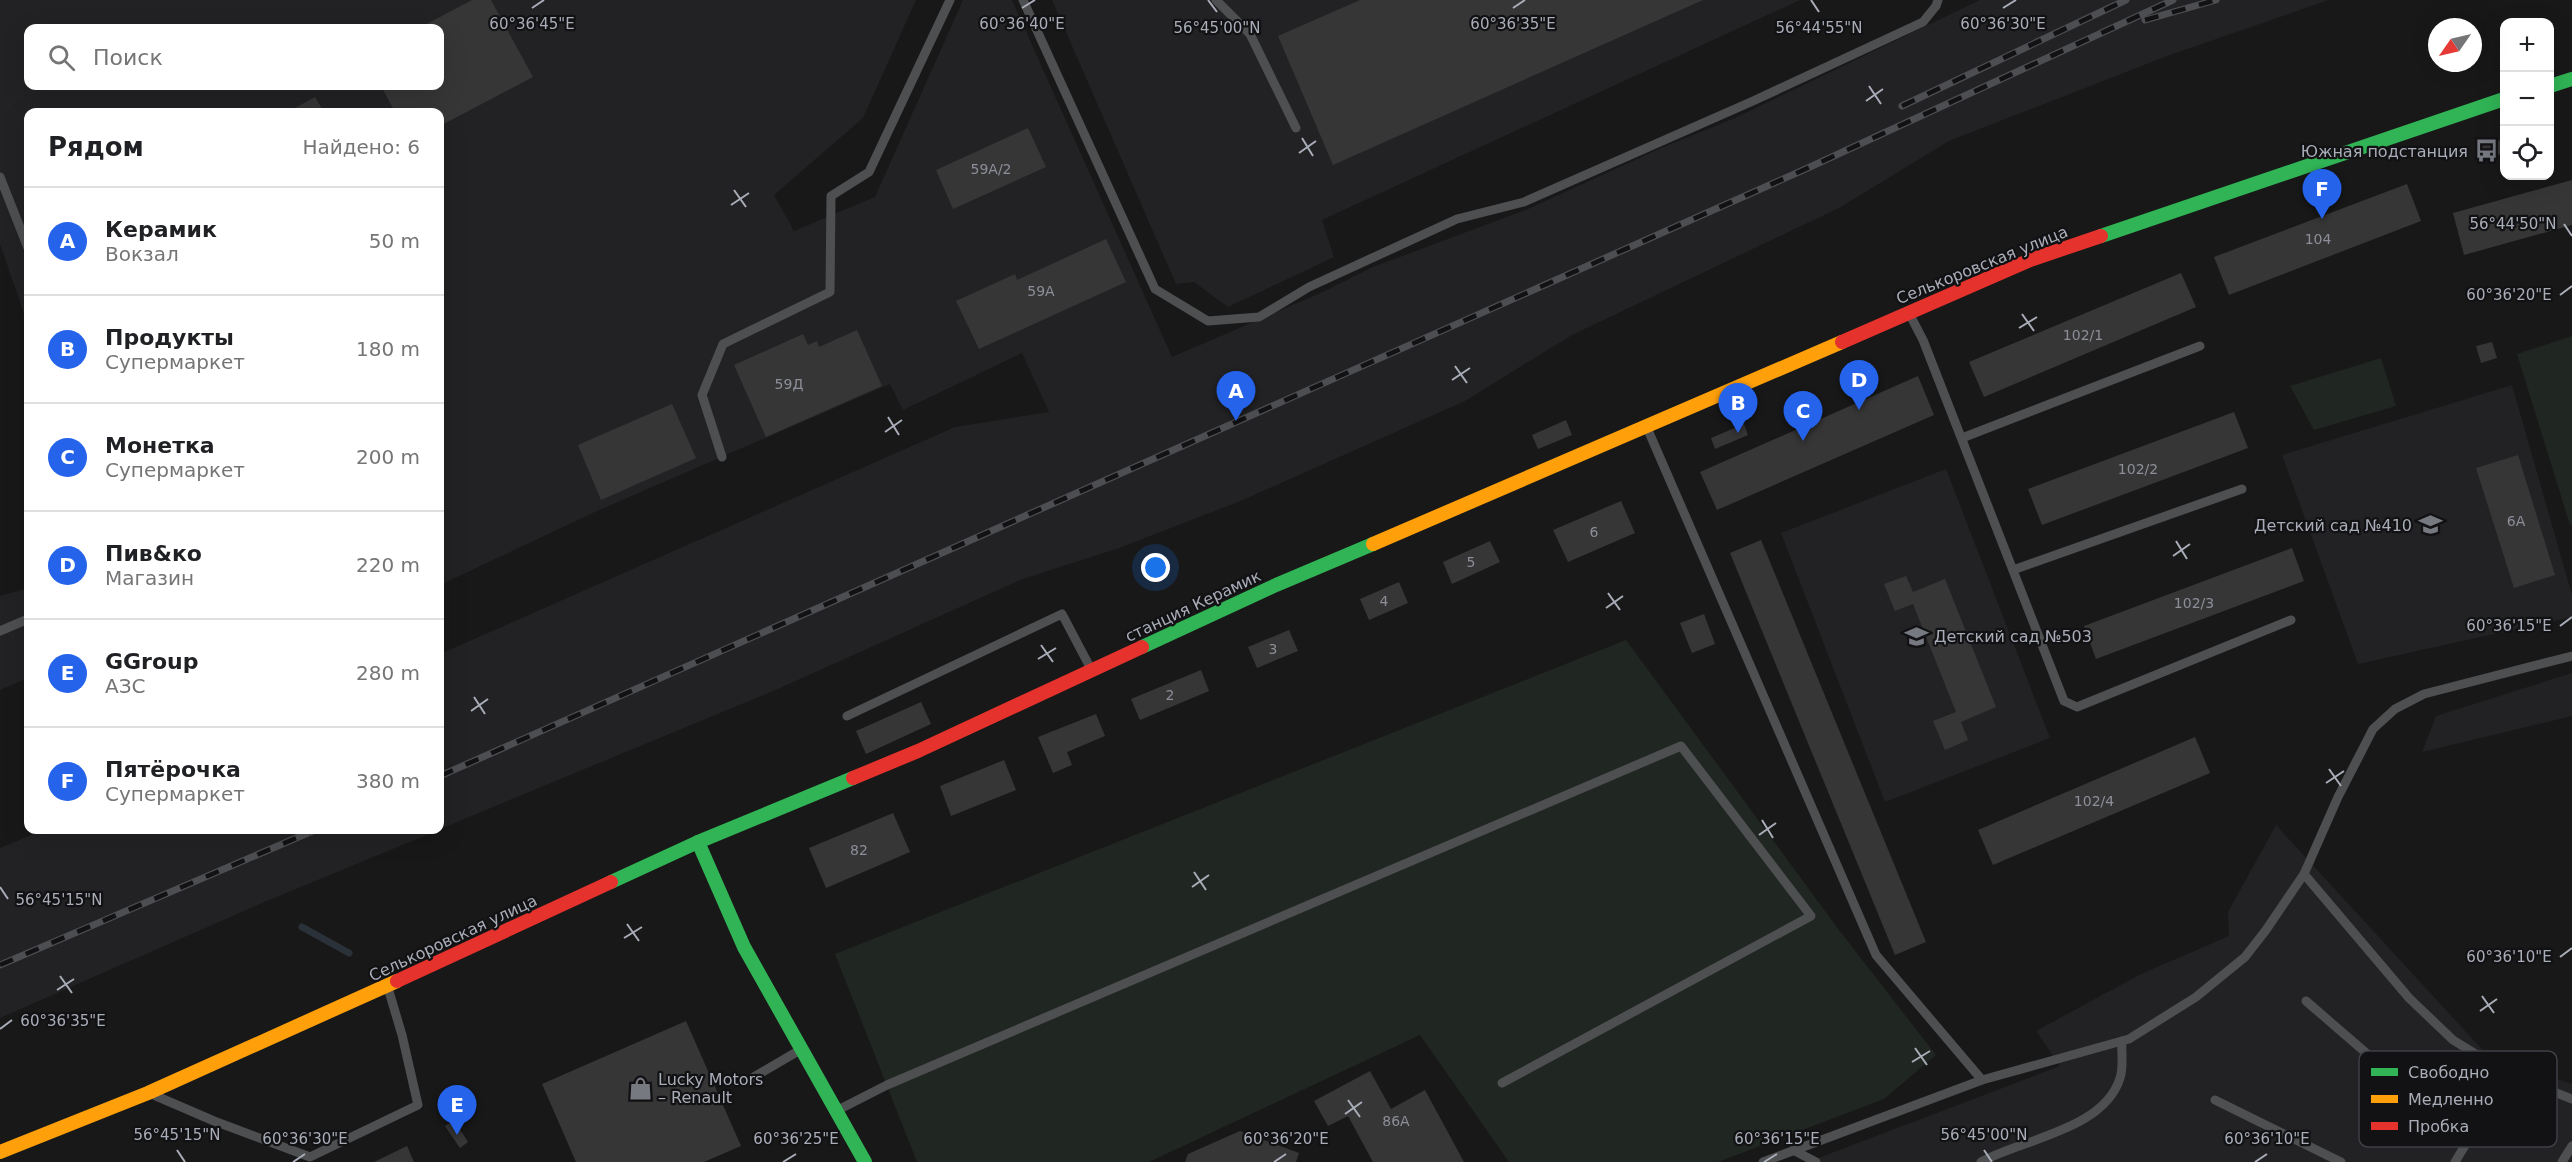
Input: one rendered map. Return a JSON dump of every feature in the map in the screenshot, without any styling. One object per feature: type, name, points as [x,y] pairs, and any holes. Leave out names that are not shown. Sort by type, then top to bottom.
[{"type":"main road","points":[[2554,85],[2572,79]]},
{"type":"main road","name":"Селькоровская улица","points":[[1485,495],[1647,428],[2030,260],[2500,101]]},
{"type":"main road","name":"станция Керамик","points":[[918,751],[1276,585],[1485,495]]},
{"type":"main road","name":"Селькоровская улица","points":[[0,1152],[148,1093],[387,986],[698,842],[918,751]]},
{"type":"main road","points":[[698,842],[744,947],[865,1162]]},
{"type":"lane","points":[[722,457],[702,395],[723,344],[830,292],[831,196],[869,172],[950,0]]},
{"type":"lane","points":[[1023,0],[1155,289],[1208,321],[1259,317],[1309,287],[1457,219],[1535,198],[1753,101],[1923,21],[1936,6],[1938,0]]},
{"type":"lane","points":[[1216,0],[1250,34],[1296,128]]},
{"type":"lane","points":[[0,177],[24,238]]},
{"type":"lane","points":[[1909,313],[1923,340],[2064,701],[2077,706],[2291,620]]},
{"type":"lane","points":[[1962,438],[2200,346]]},
{"type":"lane","points":[[1647,428],[1876,955],[1982,1080]]},
{"type":"lane","points":[[2013,570],[2242,489]]},
{"type":"lane","points":[[847,716],[1062,614],[1093,671]]},
{"type":"lane","points":[[0,631],[24,621]]},
{"type":"lane","points":[[1763,1162],[1982,1080],[2129,1039],[2196,998],[2245,957],[2304,874],[2338,796],[2373,729],[2395,709],[2424,694],[2572,656]]},
{"type":"lane","points":[[836,1111],[898,1080],[1681,746],[1811,916],[1502,1083]]},
{"type":"lane","points":[[2304,874],[2409,998],[2453,1040],[2471,1051]]},
{"type":"lane","points":[[148,1093],[309,1157],[418,1105],[402,1035],[387,986]]},
{"type":"lane","points":[[2306,1001],[2364,1051]]},
{"type":"lane","points":[[1981,1162],[2038,1140],[2090,1115],[2111,1097],[2121,1077],[2122,1041]]},
{"type":"lane","points":[[747,1080],[800,1050]]},
{"type":"lane","points":[[2557,1093],[2572,1099]]},
{"type":"lane","points":[[2215,1100],[2341,1162]]},
{"type":"lane","points":[[2562,1162],[2572,1146]]},
{"type":"lane","points":[[2455,1162],[2464,1147]]},
{"type":"lane","points":[[1793,1150],[1816,1162]]},
{"type":"shaded area","points":[[0,0],[916,0],[863,118],[774,195],[794,231],[875,197],[963,0],[1012,0],[1172,357],[1323,292],[1373,267],[1528,209],[1661,148],[1735,118],[1980,0],[2329,0],[2167,56],[1949,141],[1839,208],[1572,335],[1465,401],[1243,500],[1119,548],[1020,580],[780,688],[444,827],[444,652],[955,427],[1049,412],[1022,353],[903,410],[890,384],[597,511],[444,583],[444,108],[24,108],[24,313],[0,244]]},
{"type":"shaded area","points":[[1052,0],[1800,0],[1322,220],[1334,257],[1228,307],[1194,282],[1176,284]]},
{"type":"shaded area","points":[[2572,336],[2572,524],[2570,525],[2517,354]]},
{"type":"shaded area","points":[[2381,358],[2396,406],[2314,430],[2290,386]]},
{"type":"shaded area","name":"Детский сад №410","points":[[2512,385],[2572,595],[2572,617],[2358,664],[2282,455]]},
{"type":"shaded area","name":"Детский сад №503","points":[[1946,469],[2050,738],[1885,802],[1781,533]]},
{"type":"shaded area","points":[[24,589],[24,680],[0,690],[0,596]]},
{"type":"shaded area","points":[[1626,640],[1839,930],[1936,1055],[1884,1099],[1718,1162],[1509,1162],[1420,1035],[1149,1162],[917,1162],[835,954]]},
{"type":"shaded area","points":[[2572,673],[2572,716],[2422,752],[2436,716]]},
{"type":"shaded area","points":[[2276,825],[2484,1051],[2359,1051],[2359,1147],[2557,1147],[2557,1079],[2572,1084],[2572,1162],[1808,1162],[2060,1066],[2036,1031],[2141,974],[2229,936],[2228,912]]},
{"type":"shaded area","points":[[33,834],[429,834],[269,900],[0,1018],[0,848]]},
{"type":"building","points":[[472,0],[491,0],[533,77],[444,124],[444,108],[393,108],[383,90],[444,90],[444,24],[427,24]]},
{"type":"building","points":[[1360,0],[1703,0],[1333,165],[1278,36]]},
{"type":"building","points":[[315,97],[322,108],[295,108]]},
{"type":"building","points":[[1028,128],[1046,167],[953,209],[936,170]]},
{"type":"building","points":[[2500,140],[2500,154],[2479,160],[2475,148]]},
{"type":"building","points":[[2572,180],[2572,225],[2464,255],[2453,213]]},
{"type":"building","points":[[2407,184],[2421,221],[2229,295],[2214,257]]},
{"type":"building","points":[[1106,239],[1126,282],[979,349],[956,301],[1015,274],[1017,280]]},
{"type":"building","points":[[2181,273],[2196,307],[1984,397],[1969,362]]},
{"type":"building","points":[[857,330],[882,386],[766,437],[734,365],[803,334],[808,345],[817,341],[819,347]]},
{"type":"building","points":[[2492,342],[2497,358],[2481,363],[2476,346]]},
{"type":"building","points":[[1918,376],[1934,415],[1717,510],[1700,472]]},
{"type":"building","points":[[672,404],[696,458],[601,500],[578,445]]},
{"type":"building","points":[[2234,412],[2248,448],[2042,525],[2028,489]]},
{"type":"building","points":[[1566,420],[1572,435],[1538,449],[1532,435]]},
{"type":"building","points":[[1744,424],[1748,435],[1715,449],[1711,438]]},
{"type":"building","points":[[2518,455],[2555,575],[2514,588],[2476,468]]},
{"type":"building","points":[[1621,501],[1635,533],[1568,562],[1553,530]]},
{"type":"building","points":[[1761,540],[1926,942],[1895,955],[1730,553]]},
{"type":"building","points":[[1490,541],[1500,562],[1452,584],[1443,562]]},
{"type":"building","points":[[2292,548],[2304,581],[2096,659],[2084,626]]},
{"type":"building","points":[[1906,576],[1913,592],[1945,579],[1996,707],[1961,722],[1968,740],[1945,750],[1933,721],[1956,712],[1913,604],[1895,611],[1884,584]]},
{"type":"building","points":[[1399,582],[1408,603],[1369,620],[1360,599]]},
{"type":"building","points":[[1704,614],[1715,644],[1692,653],[1680,623]]},
{"type":"building","points":[[1289,630],[1298,651],[1257,668],[1248,647]]},
{"type":"building","points":[[1201,670],[1209,691],[1140,720],[1131,699]]},
{"type":"building","points":[[921,702],[931,724],[866,754],[856,731]]},
{"type":"building","points":[[1096,714],[1105,736],[1067,752],[1072,765],[1053,773],[1038,737]]},
{"type":"building","points":[[2195,737],[2210,773],[1993,865],[1978,830]]},
{"type":"building","points":[[1004,760],[1016,790],[951,816],[940,786]]},
{"type":"building","points":[[893,813],[910,852],[826,888],[809,848]]},
{"type":"building","points":[[686,1021],[741,1146],[704,1162],[576,1162],[542,1084]]},
{"type":"building","points":[[1370,1071],[1391,1109],[1425,1090],[1464,1162],[1373,1162],[1348,1116],[1328,1126],[1314,1101]]},
{"type":"building","points":[[454,1120],[468,1142],[460,1148],[445,1126]]},
{"type":"building","points":[[1240,1131],[1299,1153],[1296,1162],[1185,1162],[1188,1154]]},
{"type":"building","points":[[407,1146],[414,1162],[374,1162]]},
{"type":"waterway","points":[[302,927],[349,953]]},
{"type":"railway","points":[[1902,106],[2126,0]]},
{"type":"railway","points":[[444,774],[1810,167],[2173,0]]},
{"type":"railway","points":[[2145,20],[2216,0]]},
{"type":"railway","points":[[0,965],[306,834]]},
{"type":"traffic: fast","points":[[2554,85],[2572,79]]},
{"type":"traffic: fast","points":[[2101,236],[2500,100]]},
{"type":"traffic: fast","points":[[1142,647],[1276,585],[1373,544]]},
{"type":"traffic: fast","points":[[611,882],[698,842],[853,778]]},
{"type":"traffic: fast","points":[[698,842],[744,947],[865,1162]]},
{"type":"traffic: slow","points":[[1373,544],[1842,342]]},
{"type":"traffic: slow","points":[[0,1152],[148,1093],[397,981]]},
{"type":"traffic: jam","points":[[1842,342],[2030,260],[2101,236]]},
{"type":"traffic: jam","points":[[853,778],[918,751],[1142,647]]},
{"type":"traffic: jam","points":[[397,981],[611,882]]},
{"type":"place","name":"Южная подстанция","points":[[2486,151]]},
{"type":"place","name":"Пятёрочка","points":[[2322,219]]},
{"type":"place","name":"Пив&ко","points":[[1859,410]]},
{"type":"place","name":"Керамик","points":[[1236,421]]},
{"type":"place","name":"Продукты","points":[[1738,433]]},
{"type":"place","name":"Монетка","points":[[1803,441]]},
{"type":"place","name":"Детский сад №410","points":[[2430,525]]},
{"type":"place","name":"Детский сад №503","points":[[1916,636]]},
{"type":"place","name":"Lucky Motors – Renault","points":[[640,1088]]},
{"type":"place","name":"GGroup","points":[[457,1135]]}]
